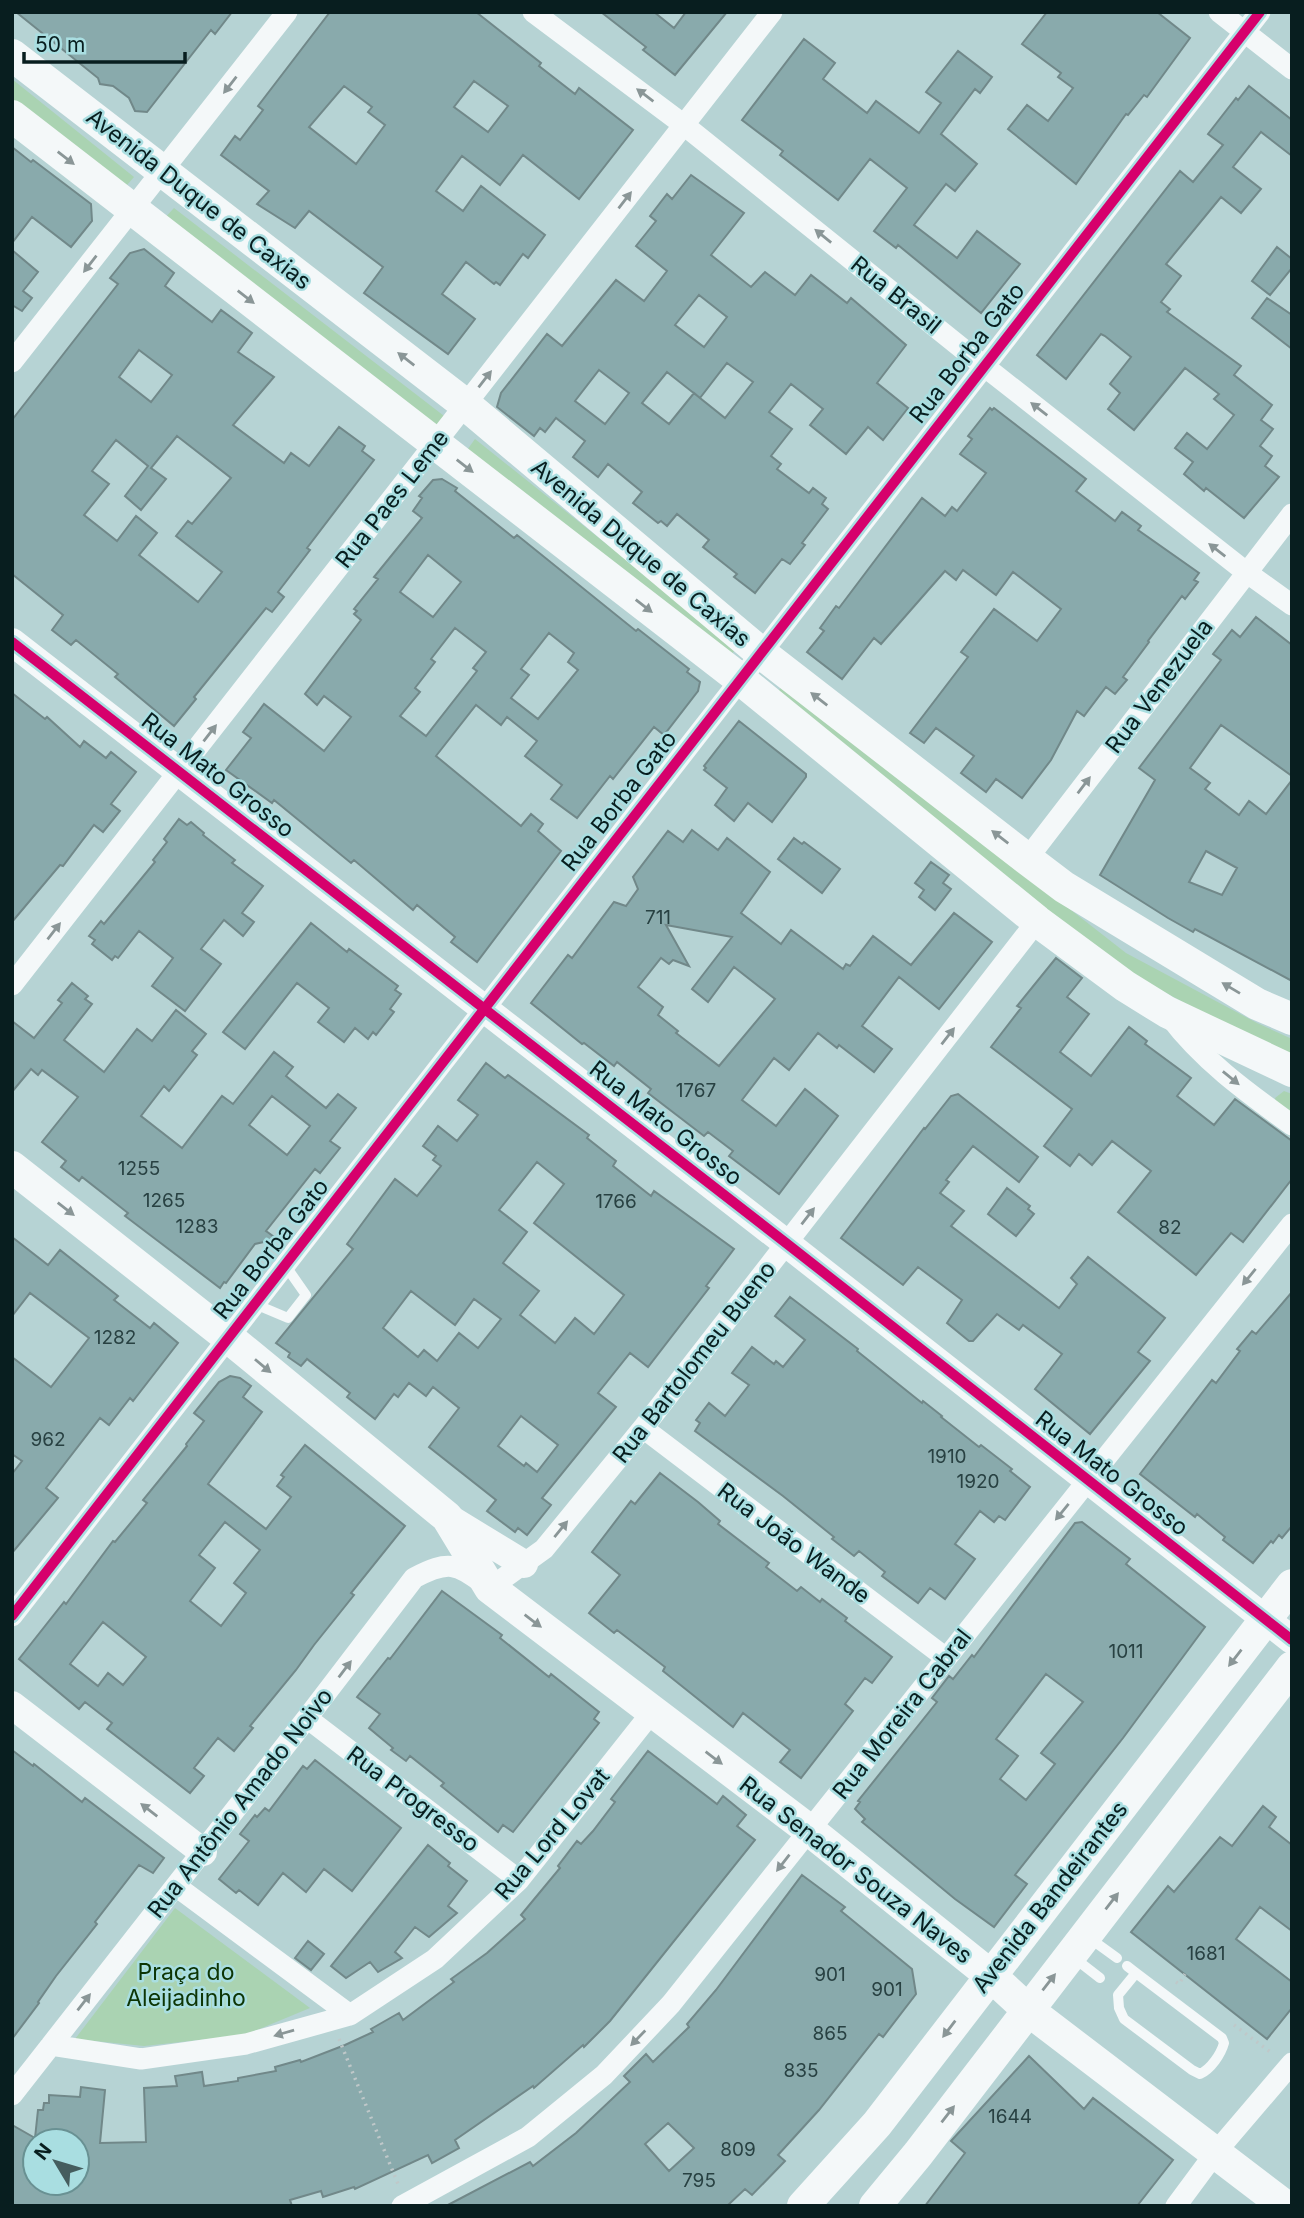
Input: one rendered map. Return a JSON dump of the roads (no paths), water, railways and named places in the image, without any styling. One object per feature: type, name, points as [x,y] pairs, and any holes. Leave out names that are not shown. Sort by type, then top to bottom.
[{"type":"main road","name":"Avenida Duque de Caxias","points":[[12,55],[466,405],[761,653],[1064,887],[1257,1004],[1292,1019]]},
{"type":"main road","name":"Avenida Duque de Caxias","points":[[12,116],[740,679],[1037,921],[1125,986],[1167,1012],[1292,1071]]},
{"type":"main road","name":"Rua Senador Souza Naves","points":[[12,1167],[229,1338],[447,1517],[490,1588],[809,1830],[990,1975],[1028,2010],[1285,2206]]},
{"type":"main road","name":"Avenida Bandeirantes","points":[[803,2206],[877,2124],[1292,1585]]},
{"type":"main road","points":[[875,2206],[918,2154],[1292,1667]]},
{"type":"main road","points":[[877,2124],[918,2154]]},
{"type":"street","points":[[12,362],[287,12]]},
{"type":"street","name":"Rua Brasil","points":[[533,12],[684,125],[984,366],[1292,606]]},
{"type":"street","name":"Rua Paes Leme","points":[[12,985],[772,12]]},
{"type":"street","points":[[1219,12],[1292,69]]},
{"type":"street","name":"Rua Borba Gato","points":[[12,1616],[1260,12]]},
{"type":"street","name":"Rua Venezuela","points":[[1027,859],[1292,514]]},
{"type":"street","name":"Rua Mato Grosso","points":[[12,642],[1292,1640]]},
{"type":"street","name":"Rua Bartolomeu Bueno","points":[[490,1588],[544,1549],[643,1429],[1037,921]]},
{"type":"street","points":[[1167,1012],[1184,1035],[1209,1060],[1292,1125]]},
{"type":"street","name":"Rua Moreira Cabral","points":[[404,2205],[528,2137],[604,2074],[671,2004],[1292,1224]]},
{"type":"street","name":"Rua João Wande","points":[[643,1429],[946,1658]]},
{"type":"street","name":"Rua Senador Souza Naves","points":[[447,1517],[524,1564]]},
{"type":"street","name":"Rua Antônio Amado Noivo","points":[[12,2095],[414,1578],[436,1566],[458,1566],[490,1588]]},
{"type":"street","points":[[12,1705],[203,1852]]},
{"type":"street","name":"Rua Lord Lovat","points":[[51,2045],[141,2059],[246,2044],[340,2017],[435,1958],[519,1880],[652,1712]]},
{"type":"street","name":"Rua Progresso","points":[[307,1718],[519,1880]]},
{"type":"street","points":[[176,1886],[340,2017]]},
{"type":"street","points":[[1176,2206],[1216,2152],[1292,2063]]},
{"type":"lane","points":[[256,1304],[288,1318],[306,1295],[285,1265]]},
{"type":"lane","points":[[1078,1945],[1117,1958]]},
{"type":"lane","points":[[1078,1945],[1100,1978]]},
{"type":"lane","points":[[1109,1986],[1118,1995],[1119,2008],[1124,2019],[1192,2070],[1200,2074],[1206,2071],[1223,2049],[1222,2038],[1131,1969],[1118,1995]]},
{"type":"park label","name":"Praça do Aleijadinho","points":[[186,1985]]}]
